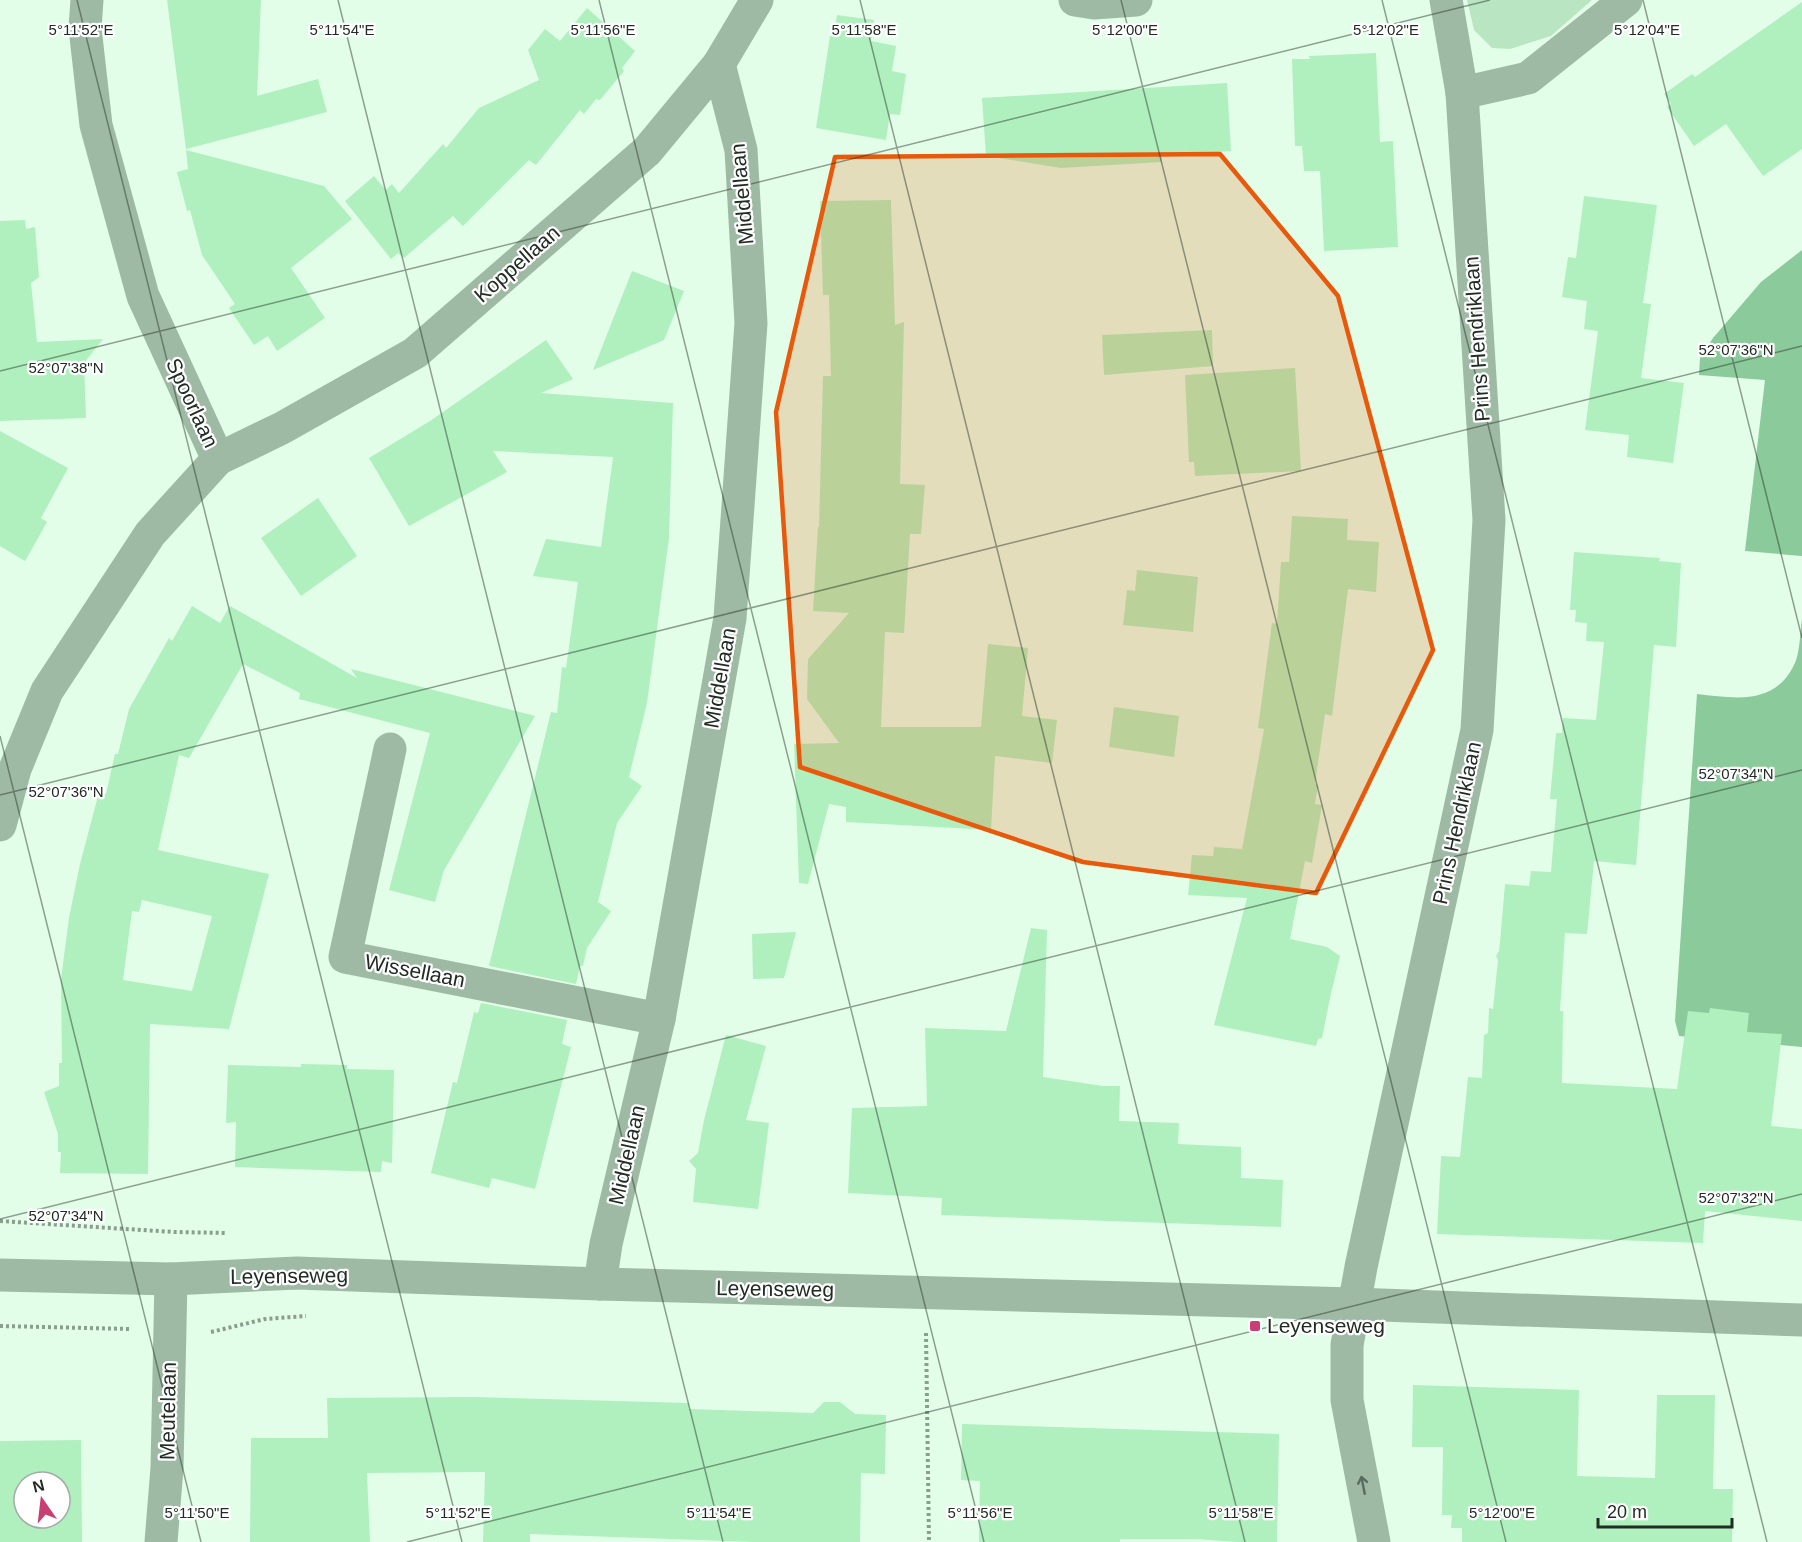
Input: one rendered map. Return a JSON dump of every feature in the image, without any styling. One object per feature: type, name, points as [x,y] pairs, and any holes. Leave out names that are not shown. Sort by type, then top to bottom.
[{"type":"street","name":"Spoorlaan","points":[[0,825],[15,769],[47,691],[150,534],[218,459],[143,296],[96,125],[85,28],[87,0]]},
{"type":"street","name":"Koppellaan","points":[[218,459],[282,428],[416,354],[647,151],[719,64],[757,0]]},
{"type":"street","points":[[1076,0],[1094,3],[1136,0]]},
{"type":"street","name":"Prins Hendriklaan","points":[[1374,1542],[1347,1400],[1347,1345],[1360,1267],[1477,730],[1488,520],[1462,93],[1446,0]]},
{"type":"street","points":[[1462,93],[1528,78],[1626,0]]},
{"type":"street","name":"Middellaan","points":[[600,1284],[606,1244],[659,1019],[730,618],[751,323],[741,150],[719,64]]},
{"type":"street","name":"Wissellaan","points":[[390,749],[345,957],[659,1019]]},
{"type":"street","name":"Leyenseweg","points":[[0,1275],[171,1279],[297,1273],[600,1284],[1354,1304],[1802,1320]]},
{"type":"street","name":"Meutelaan","points":[[161,1542],[167,1468],[171,1279]]},
{"type":"path","points":[[926,1330],[929,1542]]},
{"type":"highlighted area","points":[[1220,154],[1338,296],[1433,650],[1316,893],[1083,862],[800,767],[776,412],[835,157]]},
{"type":"green space","points":[[1467,0],[1592,0],[1551,36],[1510,49],[1492,48],[1474,30]]},
{"type":"green space","points":[[1802,250],[1802,556],[1745,551],[1765,380],[1699,375],[1700,358],[1713,338],[1761,282]]},
{"type":"green space","points":[[1802,619],[1802,1047],[1679,1036],[1675,1021],[1697,694],[1725,697],[1752,696],[1776,687],[1786,678],[1796,660]]},
{"type":"building","points":[[167,0],[261,0],[257,96],[318,79],[327,112],[186,149]]},
{"type":"building","points":[[1802,2],[1802,149],[1763,176],[1726,124],[1694,146],[1667,107],[1671,104],[1664,94],[1692,74],[1695,77]]},
{"type":"building","points":[[587,8],[635,51],[622,68],[624,71],[600,100],[596,99],[584,114],[580,110],[536,165],[529,160],[463,226],[453,216],[404,258],[398,253],[391,259],[345,201],[374,176],[386,190],[392,184],[399,193],[443,144],[446,148],[479,108],[539,80],[528,50],[545,29],[560,41]]},
{"type":"building","points":[[837,15],[874,20],[871,41],[896,46],[892,71],[906,74],[900,115],[890,114],[886,140],[816,128],[830,36],[834,36]]},
{"type":"building","points":[[1376,53],[1380,142],[1393,141],[1398,247],[1324,251],[1320,171],[1304,171],[1302,146],[1295,146],[1292,59]]},
{"type":"building","points":[[1227,83],[1231,151],[1162,156],[1162,162],[1061,168],[986,156],[982,98]]},
{"type":"building","points":[[186,150],[324,186],[352,219],[291,268],[325,318],[277,351],[268,336],[254,345],[229,308],[235,304],[202,255],[177,172],[188,169]]},
{"type":"building","points":[[1584,196],[1657,205],[1643,303],[1651,304],[1641,378],[1684,383],[1673,463],[1627,457],[1629,435],[1585,430],[1598,331],[1584,329],[1587,301],[1562,297],[1568,257],[1576,258]]},
{"type":"building","points":[[891,200],[895,325],[904,322],[900,484],[925,485],[921,534],[910,534],[904,633],[885,632],[881,727],[981,727],[988,644],[1028,648],[1022,716],[1057,720],[1052,763],[995,756],[991,830],[846,822],[846,807],[829,804],[808,884],[799,883],[794,744],[839,743],[807,699],[808,659],[849,613],[813,611],[819,527],[823,376],[831,376],[829,295],[823,295],[820,201]]},
{"type":"building","points":[[25,220],[26,229],[35,227],[39,277],[31,283],[37,342],[103,339],[84,363],[86,418],[0,421],[0,221]]},
{"type":"building","points":[[632,271],[684,291],[664,340],[593,370]]},
{"type":"building","points":[[1212,330],[1213,366],[1104,375],[1102,335]]},
{"type":"building","points":[[546,340],[573,379],[541,393],[673,403],[669,538],[647,703],[629,777],[642,786],[617,823],[598,902],[611,911],[587,948],[576,984],[489,966],[551,712],[557,713],[562,667],[566,668],[578,582],[533,576],[546,539],[601,547],[613,457],[493,451],[507,472],[409,526],[369,458],[430,421]]},
{"type":"building","points":[[1295,368],[1301,471],[1195,476],[1194,462],[1189,462],[1185,375]]},
{"type":"building","points":[[0,431],[68,468],[41,518],[47,522],[25,561],[0,546]]},
{"type":"building","points":[[318,498],[357,556],[301,596],[261,538]]},
{"type":"building","points":[[1292,516],[1348,519],[1347,540],[1379,542],[1376,592],[1348,589],[1332,716],[1325,714],[1315,784],[1318,785],[1315,804],[1322,805],[1312,863],[1305,861],[1290,939],[1327,947],[1340,956],[1322,1038],[1318,1039],[1316,1046],[1214,1025],[1247,898],[1188,895],[1192,855],[1213,856],[1214,847],[1242,849],[1264,729],[1258,728],[1272,623],[1277,624],[1281,562],[1289,562]]},
{"type":"building","points":[[1574,552],[1660,558],[1659,561],[1681,563],[1676,647],[1654,645],[1636,865],[1594,861],[1587,934],[1565,933],[1560,1011],[1563,1011],[1562,1083],[1677,1089],[1688,1011],[1709,1013],[1710,1008],[1749,1013],[1747,1032],[1782,1034],[1771,1126],[1802,1129],[1802,1221],[1705,1211],[1703,1243],[1437,1234],[1441,1156],[1460,1157],[1468,1077],[1482,1078],[1484,1035],[1488,1033],[1489,1008],[1493,1009],[1498,960],[1496,956],[1499,951],[1505,884],[1529,886],[1531,871],[1551,872],[1557,799],[1550,799],[1556,733],[1562,733],[1563,718],[1596,720],[1604,642],[1586,641],[1587,623],[1575,622],[1576,610],[1570,610]]},
{"type":"building","points":[[1137,570],[1198,577],[1193,632],[1123,625],[1127,590],[1135,591]]},
{"type":"building","points":[[192,606],[220,623],[230,606],[357,678],[351,669],[535,716],[444,870],[435,902],[389,890],[430,733],[299,699],[300,693],[243,664],[189,758],[179,755],[158,850],[269,874],[229,1029],[150,1024],[148,1174],[60,1173],[61,1152],[58,1152],[58,1134],[44,1092],[59,1086],[59,1063],[62,1063],[61,979],[69,918],[80,864],[99,792],[106,794],[129,709],[169,638],[172,641]],"holes":[[[142,900],[212,916],[192,991],[123,980],[132,911],[139,912]]]},
{"type":"building","points":[[1114,707],[1179,716],[1174,757],[1109,747]]},
{"type":"building","points":[[1031,928],[1047,930],[1043,1077],[1103,1086],[1120,1086],[1119,1121],[1179,1123],[1178,1144],[1241,1147],[1241,1178],[1283,1180],[1281,1227],[941,1215],[942,1198],[848,1193],[852,1108],[927,1106],[925,1028],[1006,1031]]},
{"type":"building","points":[[796,932],[784,978],[753,979],[752,934]]},
{"type":"building","points":[[481,1003],[567,1020],[562,1044],[571,1047],[535,1189],[492,1178],[489,1188],[431,1173],[453,1082],[457,1083],[474,1012],[478,1013]]},
{"type":"building","points":[[726,1035],[766,1046],[746,1120],[769,1123],[758,1209],[693,1202],[696,1169],[689,1161],[698,1153]]},
{"type":"building","points":[[301,1064],[347,1065],[347,1069],[394,1070],[392,1163],[382,1161],[381,1172],[235,1167],[236,1122],[226,1123],[228,1065],[301,1067]]},
{"type":"building","points":[[1413,1385],[1579,1390],[1577,1476],[1655,1478],[1657,1395],[1715,1395],[1713,1489],[1733,1489],[1732,1542],[1462,1542],[1462,1528],[1451,1528],[1452,1515],[1442,1515],[1443,1447],[1412,1447]]},
{"type":"building","points":[[475,1397],[689,1403],[689,1409],[813,1413],[824,1402],[840,1402],[855,1414],[886,1415],[885,1474],[861,1473],[860,1542],[755,1542],[530,1534],[530,1542],[483,1542],[485,1472],[367,1473],[370,1542],[250,1542],[251,1438],[328,1438],[327,1398]]},
{"type":"building","points":[[962,1424],[1279,1434],[1277,1542],[1120,1539],[1120,1542],[979,1542],[980,1481],[961,1480]]},
{"type":"building","points":[[81,1440],[82,1542],[0,1542],[0,1441]]},
{"type":"place","name":"Leyenseweg","points":[[1255,1326]]}]
